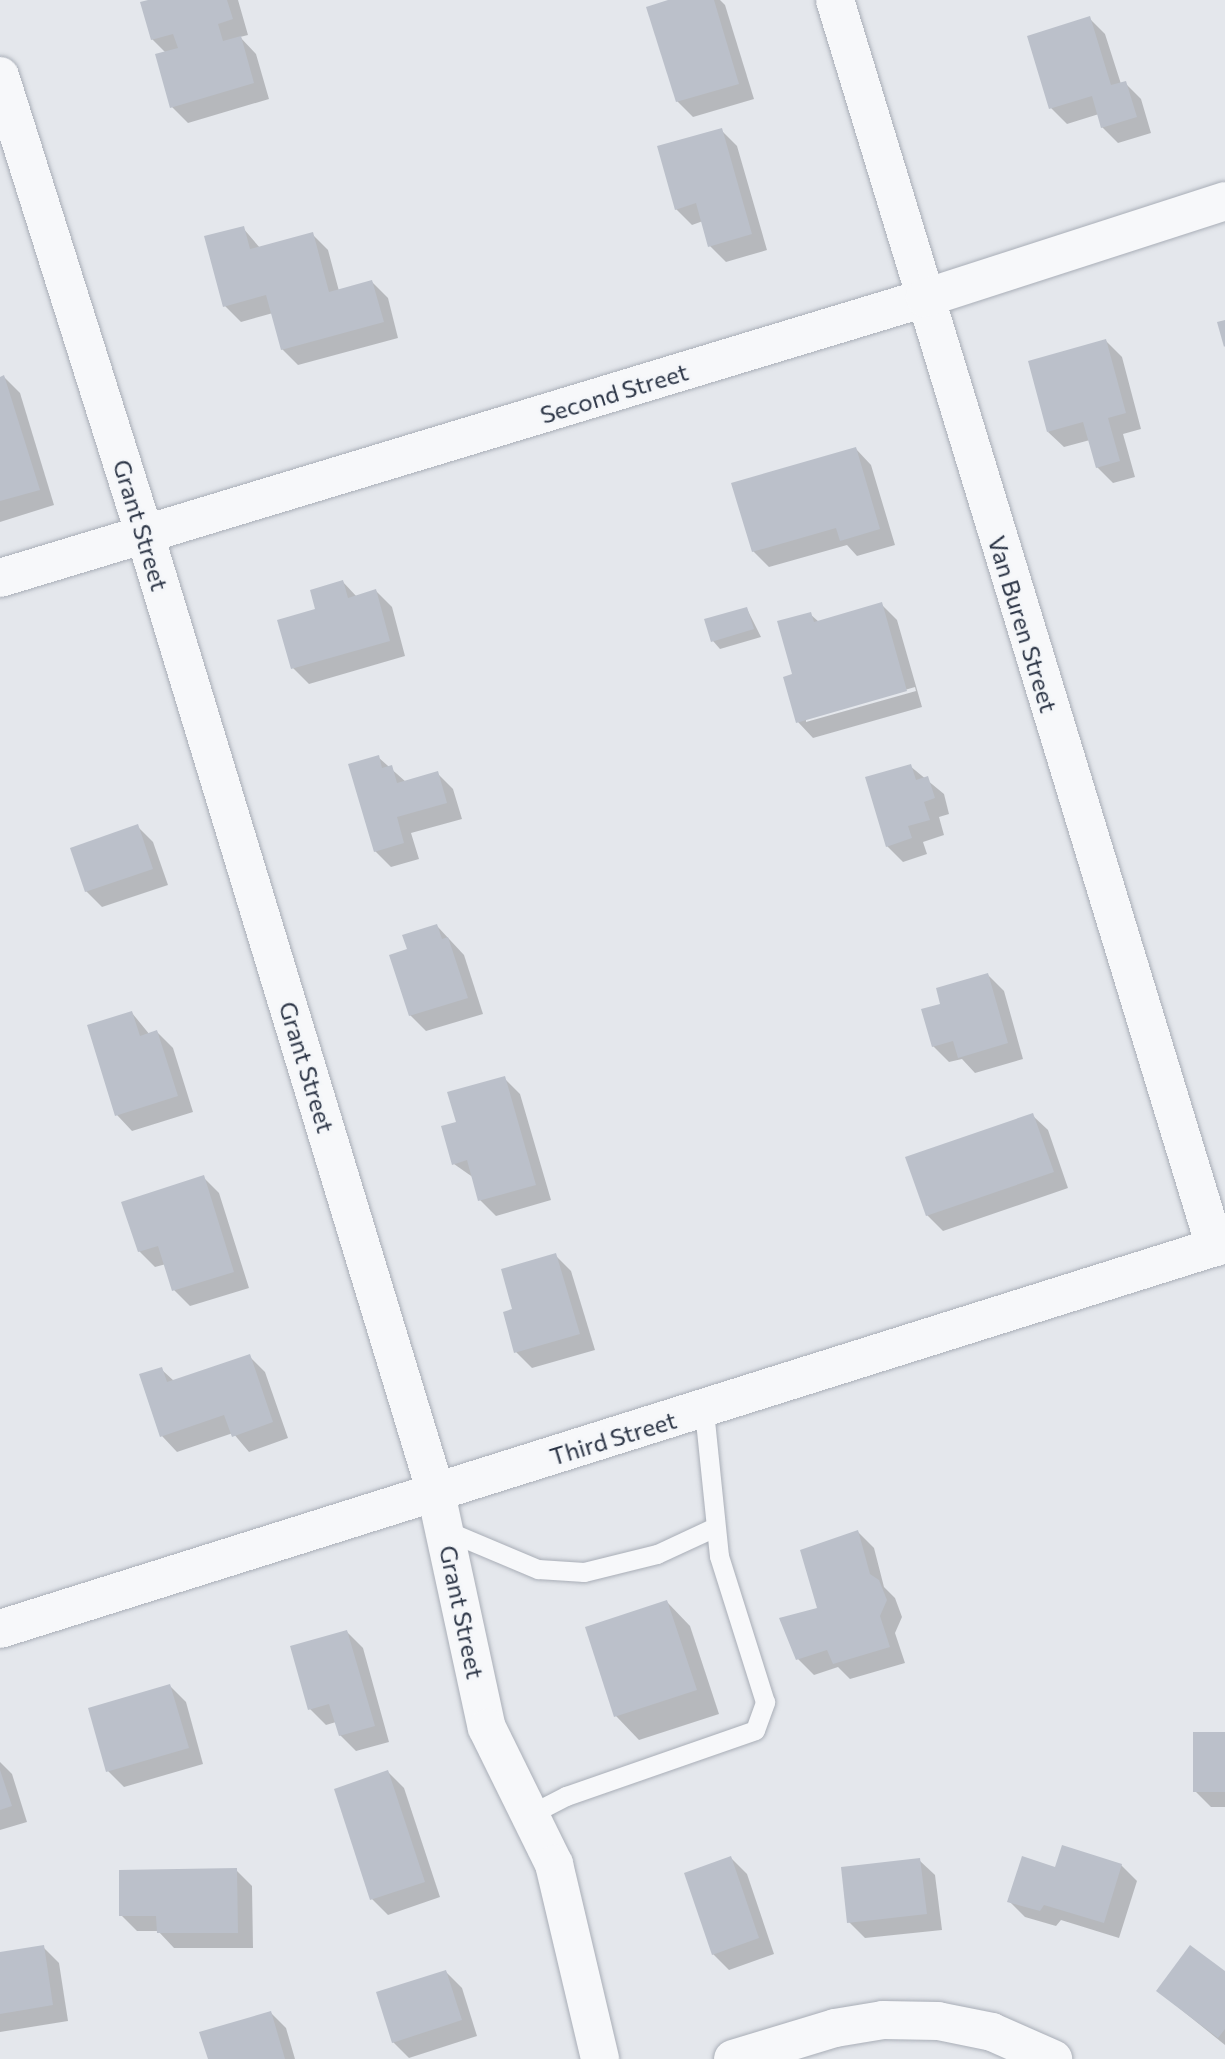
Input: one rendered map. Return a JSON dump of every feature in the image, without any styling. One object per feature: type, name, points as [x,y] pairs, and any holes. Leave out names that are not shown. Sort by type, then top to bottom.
[{"type":"street","name":"Van Buren Street","points":[[835,0],[1220,1246]]},
{"type":"street","name":"Grant Street","points":[[0,76],[145,535],[436,1493],[487,1728],[554,1864],[600,2059]]},
{"type":"street","name":"Second Street","points":[[0,578],[925,298],[1225,201]]},
{"type":"street","name":"Third Street","points":[[0,1629],[1220,1246]]},
{"type":"street","points":[[733,2059],[835,2028],[883,2020],[938,2021],[992,2032],[1053,2059]]},
{"type":"lane","points":[[529,1815],[566,1796],[755,1730],[765,1702],[713,1528],[704,1410]]},
{"type":"lane","points":[[444,1530],[538,1569],[584,1572],[657,1554],[713,1528]]},
{"type":"building","points":[[227,0],[233,19],[218,24],[223,41],[241,36],[254,83],[170,108],[155,54],[178,48],[173,34],[151,40],[140,2]]},
{"type":"building","points":[[668,0],[714,0],[739,84],[676,102],[646,7]]},
{"type":"building","points":[[1090,16],[1111,85],[1126,81],[1137,117],[1101,128],[1092,96],[1049,109],[1027,36]]},
{"type":"building","points":[[722,128],[752,234],[708,247],[696,203],[675,210],[657,146]]},
{"type":"building","points":[[244,226],[250,249],[313,232],[329,292],[372,280],[384,322],[281,350],[266,295],[223,307],[204,236]]},
{"type":"building","points":[[1225,320],[1225,346],[1224,347],[1217,322]]},
{"type":"building","points":[[1106,339],[1126,413],[1108,418],[1120,461],[1096,468],[1083,422],[1047,432],[1028,361]]},
{"type":"building","points":[[4,375],[40,490],[0,501],[0,377]]},
{"type":"building","points":[[856,447],[880,529],[840,541],[836,528],[752,552],[731,483]]},
{"type":"building","points":[[343,580],[348,598],[376,589],[390,641],[291,669],[277,620],[315,609],[310,590]]},
{"type":"building","points":[[882,602],[907,691],[796,723],[783,677],[792,674],[777,621],[811,612],[814,622]]},
{"type":"building","points":[[747,607],[754,629],[711,642],[704,619]]},
{"type":"building","points":[[379,755],[382,768],[392,765],[397,783],[438,771],[447,803],[397,817],[404,843],[374,852],[348,764]]},
{"type":"building","points":[[911,764],[916,780],[928,776],[935,798],[924,802],[930,820],[908,826],[912,838],[886,847],[865,777]]},
{"type":"building","points":[[138,824],[153,869],[85,892],[70,848]]},
{"type":"building","points":[[437,924],[442,939],[448,937],[468,998],[409,1016],[389,955],[407,949],[402,935]]},
{"type":"building","points":[[988,973],[1008,1043],[958,1058],[953,1041],[932,1047],[921,1009],[940,1004],[936,988]]},
{"type":"building","points":[[132,1011],[140,1036],[157,1030],[178,1096],[115,1116],[87,1025]]},
{"type":"building","points":[[505,1076],[536,1185],[478,1201],[467,1160],[452,1165],[441,1126],[456,1122],[447,1092]]},
{"type":"building","points":[[1033,1113],[1054,1172],[926,1216],[905,1157]]},
{"type":"building","points":[[204,1175],[234,1272],[172,1291],[158,1246],[138,1252],[121,1202]]},
{"type":"building","points":[[556,1253],[580,1334],[514,1353],[503,1312],[512,1309],[501,1269]]},
{"type":"building","points":[[250,1354],[273,1422],[232,1437],[224,1415],[160,1437],[139,1374],[162,1367],[167,1382]]},
{"type":"building","points":[[858,1530],[870,1574],[879,1580],[887,1600],[880,1616],[890,1647],[833,1664],[827,1650],[796,1660],[779,1618],[817,1608],[800,1550]]},
{"type":"building","points":[[667,1600],[697,1690],[614,1717],[585,1627]]},
{"type":"building","points":[[347,1630],[375,1726],[339,1736],[329,1704],[308,1710],[290,1646]]},
{"type":"building","points":[[170,1684],[189,1748],[106,1772],[88,1708]]},
{"type":"building","points":[[1193,1732],[1225,1732],[1225,1792],[1193,1792]]},
{"type":"building","points":[[0,1770],[12,1806],[0,1810]]},
{"type":"building","points":[[388,1770],[425,1882],[370,1900],[334,1789]]},
{"type":"building","points":[[1062,1845],[1122,1864],[1104,1923],[1044,1905],[1040,1911],[1007,1902],[1022,1856],[1055,1867]]},
{"type":"building","points":[[731,1856],[759,1938],[712,1955],[684,1873]]},
{"type":"building","points":[[920,1858],[927,1914],[847,1923],[841,1867]]},
{"type":"building","points":[[237,1868],[238,1933],[157,1933],[156,1916],[119,1916],[119,1870]]},
{"type":"building","points":[[44,1945],[53,2005],[0,2014],[0,1952]]},
{"type":"building","points":[[1190,1945],[1225,1971],[1225,2029],[1218,2038],[1156,1991]]},
{"type":"building","points":[[446,1970],[462,2020],[392,2043],[376,1992]]},
{"type":"building","points":[[271,2011],[285,2059],[208,2059],[199,2032]]}]
